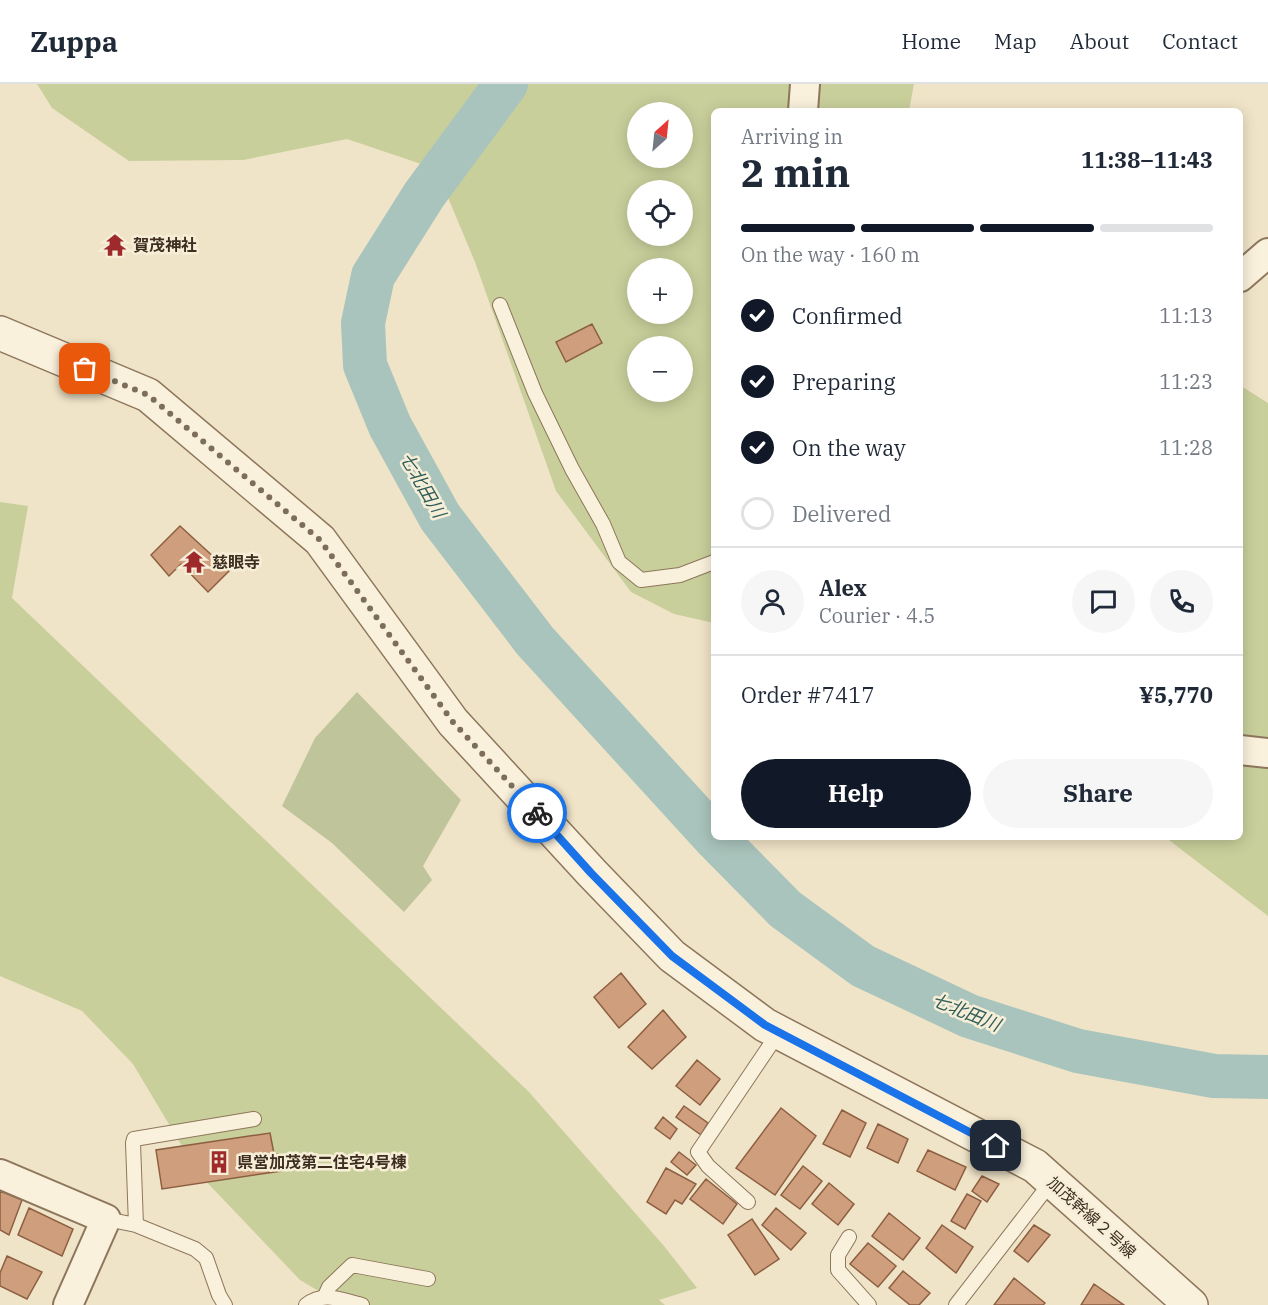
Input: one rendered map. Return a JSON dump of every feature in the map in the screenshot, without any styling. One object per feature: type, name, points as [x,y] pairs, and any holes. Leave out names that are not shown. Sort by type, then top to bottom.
[{"type":"street","points":[[803,108],[805,84]]},
{"type":"street","points":[[1243,274],[1268,253]]},
{"type":"street","name":"加茂幹線２号線","points":[[0,333],[148,395],[320,540],[453,722],[591,873],[672,956],[765,1025],[1035,1166],[1191,1305]]},
{"type":"street","points":[[1243,750],[1268,753]]},
{"type":"street","points":[[0,1174],[106,1219],[68,1305]]},
{"type":"lane","points":[[500,305],[535,393],[572,469],[603,524],[619,562],[641,580],[680,575],[711,563]]},
{"type":"lane","points":[[748,1202],[708,1166],[698,1152],[779,1032]]},
{"type":"lane","points":[[136,1225],[134,1139],[254,1119]]},
{"type":"lane","points":[[956,1305],[1052,1181]]},
{"type":"lane","points":[[106,1219],[136,1225],[195,1249],[206,1258],[219,1295],[225,1305]]},
{"type":"lane","points":[[849,1237],[838,1255],[838,1270],[868,1305]]},
{"type":"lane","points":[[324,1296],[329,1287],[352,1265],[428,1279]]},
{"type":"lane","points":[[306,1305],[315,1298],[324,1296],[362,1305]]},
{"type":"green space","points":[[37,84],[914,84],[910,108],[711,108],[711,622],[674,614],[631,592],[556,491],[475,262],[436,169],[347,139],[243,160],[129,161],[52,108]]},
{"type":"green space","points":[[1243,387],[1268,403],[1268,916],[1169,840],[1243,840]]},
{"type":"green space","points":[[0,502],[28,506],[12,598],[529,1092],[664,1246],[697,1288],[659,1300],[665,1305],[342,1305],[300,1280],[198,1173],[133,1064],[82,1011],[0,976]]},
{"type":"green space","points":[[357,692],[461,800],[423,866],[432,880],[404,912],[332,843],[282,806],[315,738]]},
{"type":"building","points":[[592,324],[602,343],[566,362],[556,342]]},
{"type":"building","points":[[180,526],[229,571],[208,592],[181,564],[169,576],[151,555]]},
{"type":"building","points":[[621,973],[646,1004],[619,1028],[594,997]]},
{"type":"building","points":[[663,1010],[686,1037],[652,1069],[628,1047]]},
{"type":"building","points":[[697,1060],[720,1079],[700,1105],[676,1086]]},
{"type":"building","points":[[684,1106],[708,1123],[701,1135],[676,1117]]},
{"type":"building","points":[[781,1108],[816,1136],[775,1195],[736,1168]]},
{"type":"building","points":[[842,1110],[866,1123],[850,1157],[823,1144]]},
{"type":"building","points":[[663,1117],[677,1129],[670,1139],[655,1128]]},
{"type":"building","points":[[878,1124],[908,1139],[898,1163],[867,1148]]},
{"type":"building","name":"県営加茂第二住宅4号棟","points":[[270,1133],[274,1154],[278,1154],[281,1171],[162,1189],[156,1150]]},
{"type":"building","points":[[928,1150],[966,1167],[955,1190],[917,1171]]},
{"type":"building","points":[[679,1152],[696,1165],[687,1175],[671,1162]]},
{"type":"building","points":[[803,1166],[822,1181],[800,1209],[781,1195]]},
{"type":"building","points":[[666,1168],[696,1184],[682,1204],[675,1200],[666,1214],[647,1202]]},
{"type":"building","points":[[982,1176],[999,1184],[987,1202],[972,1191]]},
{"type":"building","points":[[706,1179],[737,1204],[723,1224],[690,1199]]},
{"type":"building","points":[[829,1183],[854,1204],[838,1225],[812,1204]]},
{"type":"building","points":[[0,1191],[22,1200],[9,1235],[0,1230]]},
{"type":"building","points":[[967,1194],[981,1201],[965,1229],[951,1221]]},
{"type":"building","points":[[29,1208],[73,1229],[62,1256],[18,1235]]},
{"type":"building","points":[[776,1208],[806,1233],[791,1250],[762,1225]]},
{"type":"building","points":[[889,1213],[920,1238],[903,1260],[872,1236]]},
{"type":"building","points":[[752,1219],[779,1259],[755,1275],[728,1235]]},
{"type":"building","points":[[942,1225],[973,1247],[956,1273],[926,1248]]},
{"type":"building","points":[[1034,1225],[1050,1235],[1028,1262],[1014,1251]]},
{"type":"building","points":[[868,1243],[896,1266],[878,1287],[850,1264]]},
{"type":"building","points":[[7,1256],[42,1272],[27,1299],[0,1286],[0,1273]]},
{"type":"building","points":[[903,1271],[930,1293],[919,1305],[910,1305],[889,1288]]},
{"type":"building","points":[[1014,1278],[1045,1303],[1043,1305],[994,1305]]},
{"type":"building","points":[[1094,1284],[1124,1305],[1081,1305]]},
{"type":"waterway","name":"七北田川","points":[[506,84],[424,195],[373,276],[363,323],[365,365],[390,426],[440,517],[535,641],[711,834]]},
{"type":"waterway","name":"七北田川","points":[[717,840],[785,909],[863,966],[969,1016],[1078,1051],[1214,1076],[1268,1077]]},
{"type":"way so far","points":[[85,369],[148,395],[320,540],[453,722],[537,813]]},
{"type":"place","name":"賀茂神社","points":[[115,245]]},
{"type":"place","name":"慈眼寺","points":[[194,562]]},
{"type":"place","name":"県営加茂第二住宅4号棟","points":[[219,1162]]},
{"type":"route","points":[[537,813],[591,873],[672,956],[765,1025],[996,1146]]}]
